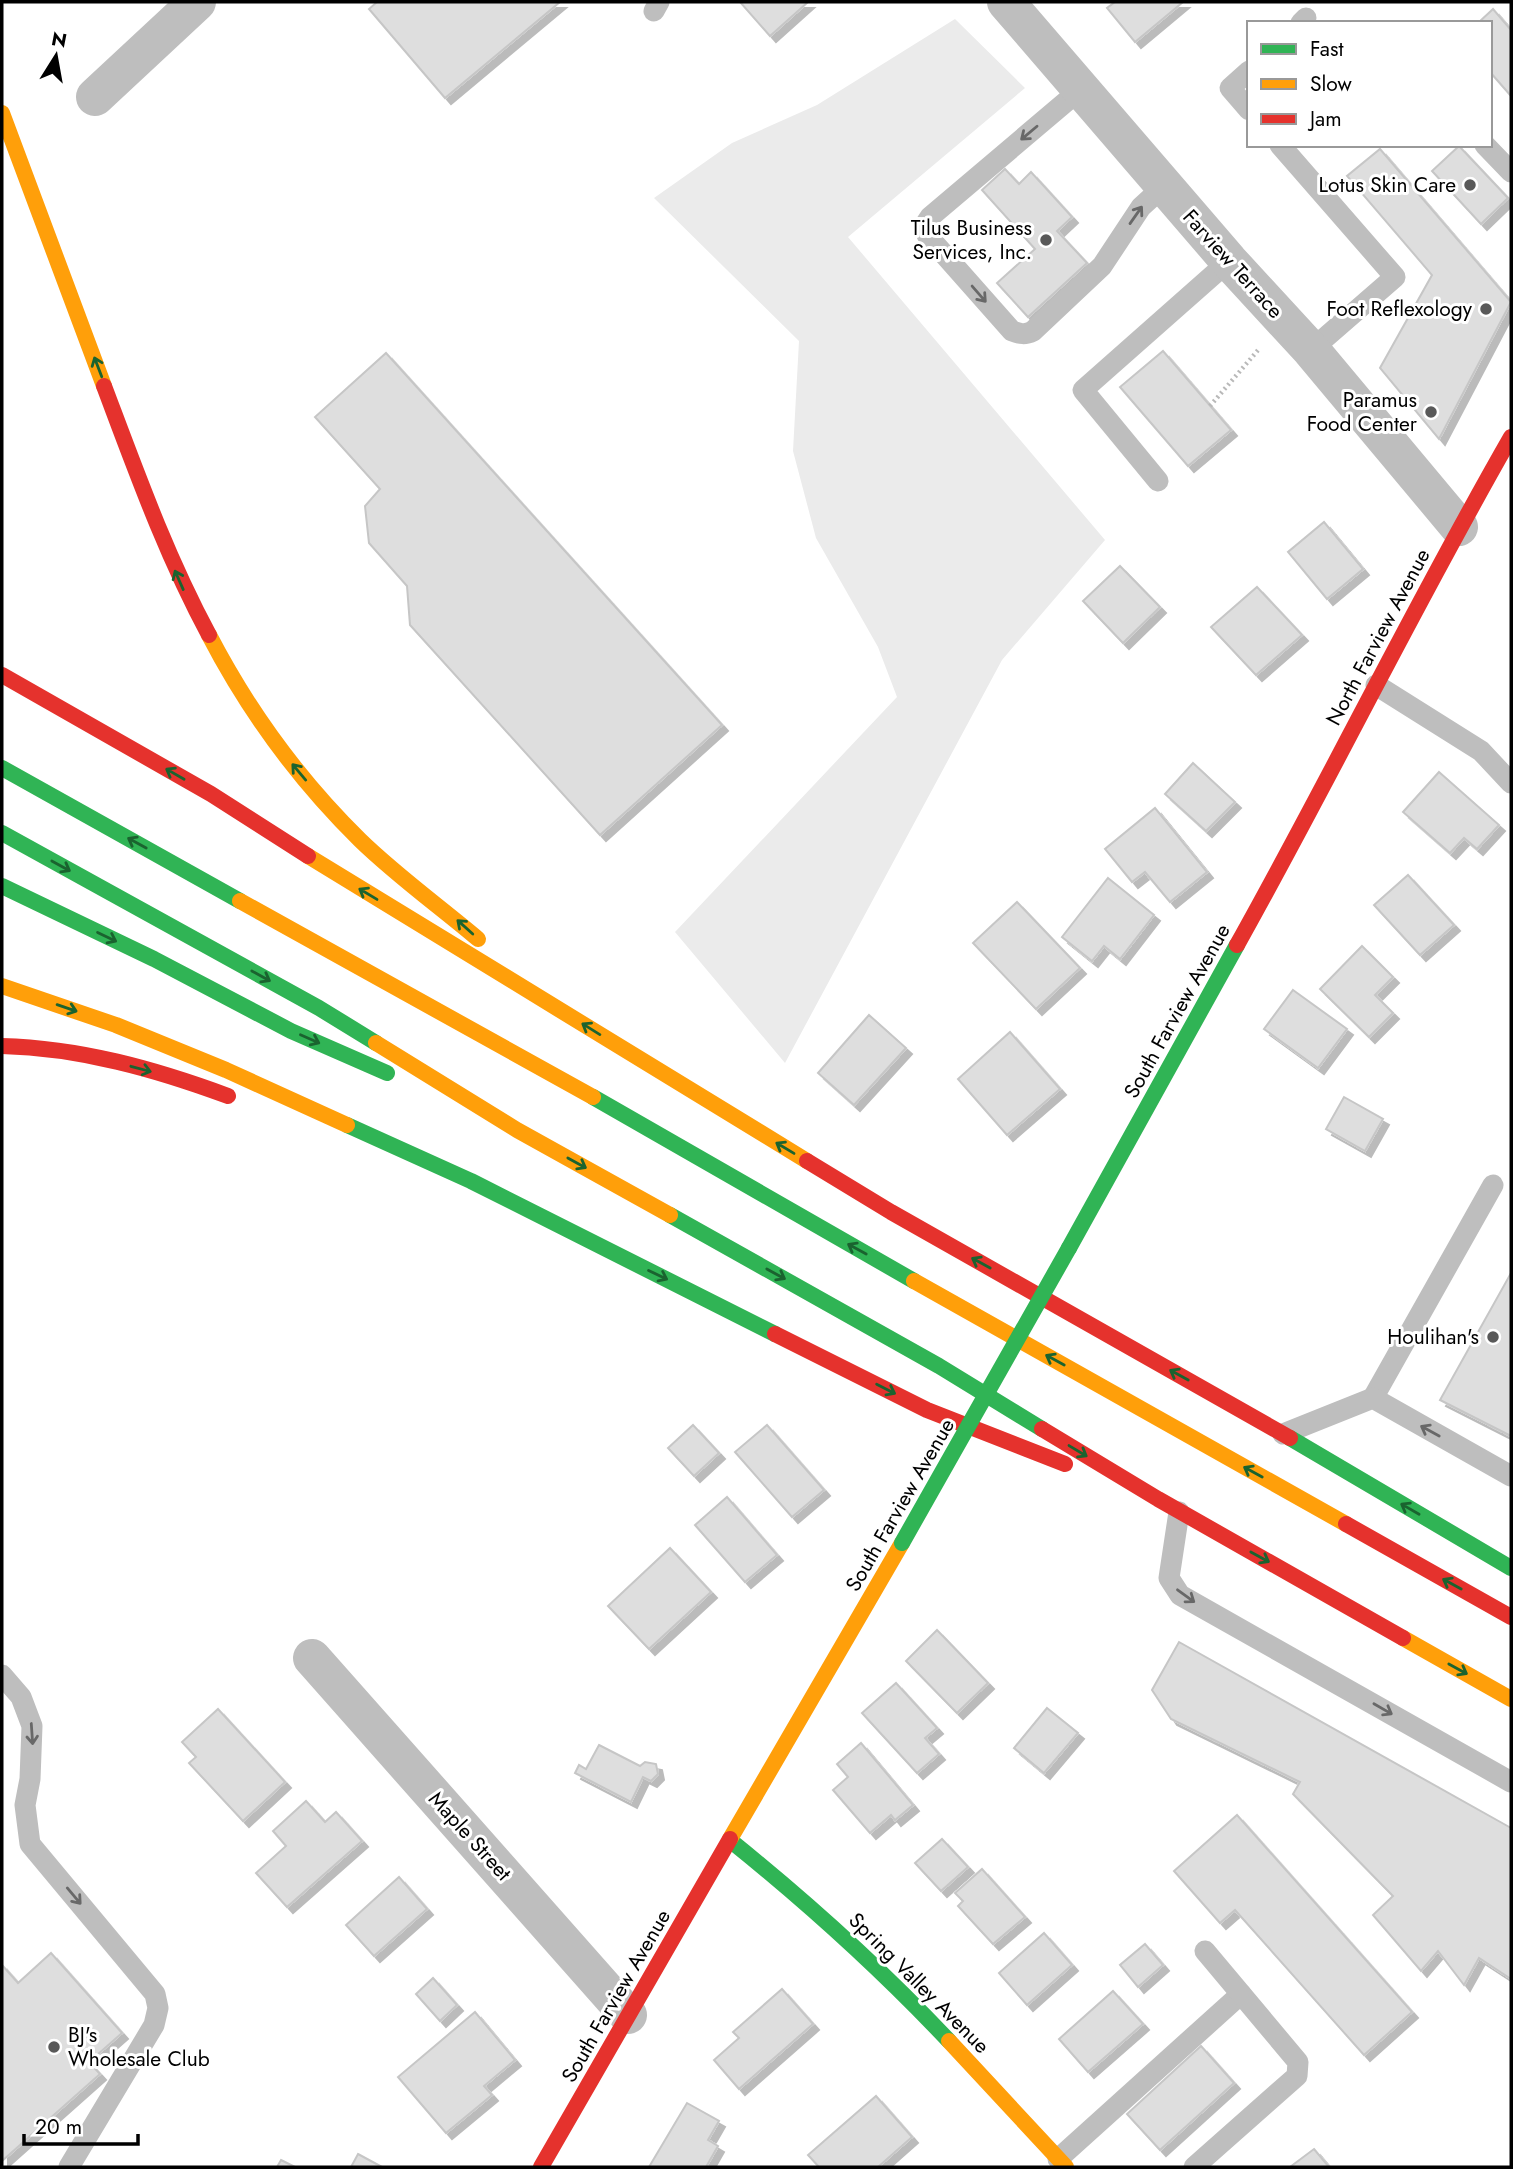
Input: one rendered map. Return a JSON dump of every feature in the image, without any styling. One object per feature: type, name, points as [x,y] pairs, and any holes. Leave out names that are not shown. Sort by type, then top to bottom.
[{"type":"main road","points":[[2,113],[180,583],[247,702],[284,755],[323,802],[361,841],[453,917],[552,1005]]},
{"type":"main road","name":"North Farview Avenue","points":[[1285,859],[1460,527],[1511,437]]},
{"type":"main road","points":[[2,675],[211,794],[342,878],[891,1212],[1283,1434],[1511,1568]]},
{"type":"main road","points":[[2,768],[637,1122],[848,1244],[1511,1617]]},
{"type":"main road","points":[[2,832],[319,1008],[517,1130],[940,1366],[1179,1512],[1511,1699]]},
{"type":"main road","name":"South Farview Avenue","points":[[541,2167],[902,1543],[1285,859]]},
{"type":"main road","points":[[2,886],[154,959],[291,1031],[517,1130]]},
{"type":"main road","points":[[2,986],[116,1025],[226,1070],[471,1181],[927,1410],[1157,1499]]},
{"type":"main road","points":[[2,1046],[58,1050],[95,1057],[169,1076],[241,1102]]},
{"type":"main road","points":[[317,1128],[471,1181]]},
{"type":"main road","name":"Spring Valley Avenue","points":[[731,1841],[796,1893],[866,1956],[1062,2163]]},
{"type":"street","points":[[94,97],[197,2]]},
{"type":"street","name":"Farview Terrace","points":[[1006,2],[1228,261],[1311,350],[1460,527]]},
{"type":"street","name":"Maple Street","points":[[312,1658],[628,2015]]},
{"type":"lane","points":[[1247,73],[1230,88],[1247,108]]},
{"type":"lane","points":[[1081,89],[930,217],[926,223],[927,235],[1012,331],[1026,334],[1033,331],[1102,266],[1140,207],[1164,186]]},
{"type":"lane","points":[[1282,147],[1395,277],[1311,350]]},
{"type":"lane","points":[[1487,147],[1511,172]]},
{"type":"lane","points":[[1158,481],[1083,390],[1228,261]]},
{"type":"lane","points":[[1376,685],[1481,751],[1511,783]]},
{"type":"lane","points":[[1283,1434],[1373,1398],[1493,1185]]},
{"type":"lane","points":[[1373,1398],[1511,1476]]},
{"type":"lane","points":[[1179,1512],[1169,1578],[1180,1595],[1511,1782]]},
{"type":"lane","points":[[2,1675],[21,1697],[33,1726],[30,1779],[25,1805],[30,1844],[155,1994],[158,2008],[154,2025],[69,2167]]},
{"type":"lane","points":[[1194,2167],[1297,2076],[1298,2062],[1205,1951]]},
{"type":"lane","points":[[1062,2163],[1241,1994]]},
{"type":"path","points":[[1210,406],[1262,345]]},
{"type":"shaded area","points":[[955,19],[1025,88],[848,237],[1105,540],[1002,660],[785,1063],[675,932],[897,697],[878,647],[816,538],[793,451],[799,341],[654,198],[732,143],[817,105]]},
{"type":"building","points":[[377,2],[560,2],[445,98],[369,9]]},
{"type":"building","points":[[740,2],[808,2],[770,36]]},
{"type":"building","points":[[1115,2],[1183,2],[1135,42],[1107,8]]},
{"type":"building","points":[[1493,9],[1511,30],[1511,96],[1492,74],[1492,21],[1480,21]]},
{"type":"building","name":"Lotus Skin Care","points":[[1460,147],[1508,198],[1481,224],[1432,171]]},
{"type":"building","points":[[1380,149],[1511,302],[1439,439],[1380,368],[1432,275],[1347,176]]},
{"type":"building","name":"Tilus Business Services, Inc.","points":[[1005,169],[1019,184],[1031,172],[1072,217],[1057,231],[1087,263],[1028,317],[997,283],[1035,249],[982,190]]},
{"type":"building","points":[[1163,351],[1231,430],[1188,466],[1120,387]]},
{"type":"building","points":[[386,353],[722,725],[600,835],[410,625],[407,586],[369,543],[365,506],[380,489],[315,417]]},
{"type":"building","points":[[1324,522],[1363,569],[1327,599],[1288,552]]},
{"type":"building","points":[[1120,566],[1160,607],[1123,643],[1083,601]]},
{"type":"building","points":[[1257,587],[1302,635],[1256,675],[1211,627]]},
{"type":"building","points":[[1193,763],[1235,802],[1206,831],[1165,794]]},
{"type":"building","points":[[1439,772],[1499,825],[1477,849],[1464,838],[1450,853],[1403,812]]},
{"type":"building","points":[[1155,808],[1207,872],[1170,902],[1145,872],[1132,882],[1105,849]]},
{"type":"building","points":[[1408,875],[1454,925],[1420,955],[1374,905]]},
{"type":"building","points":[[1108,878],[1154,915],[1120,959],[1104,946],[1092,961],[1062,937]]},
{"type":"building","points":[[1017,902],[1080,968],[1036,1009],[973,943]]},
{"type":"building","points":[[1362,946],[1393,977],[1375,995],[1393,1013],[1369,1037],[1320,989]]},
{"type":"building","points":[[1293,990],[1347,1029],[1318,1068],[1264,1029]]},
{"type":"building","points":[[869,1015],[906,1048],[854,1105],[818,1073]]},
{"type":"building","points":[[1010,1032],[1060,1089],[1007,1135],[958,1079]]},
{"type":"building","points":[[1344,1097],[1383,1119],[1365,1151],[1326,1129]]},
{"type":"building","name":"Houlihan's","points":[[1511,1273],[1511,1436],[1440,1400]]},
{"type":"building","points":[[693,1425],[719,1453],[694,1476],[668,1448]]},
{"type":"building","points":[[767,1425],[824,1490],[792,1517],[735,1452]]},
{"type":"building","points":[[727,1497],[777,1555],[745,1582],[695,1525]]},
{"type":"building","points":[[670,1548],[711,1592],[649,1649],[608,1606]]},
{"type":"building","points":[[937,1630],[988,1683],[957,1713],[906,1661]]},
{"type":"building","points":[[1179,1642],[1511,1828],[1511,1979],[1479,1958],[1464,1985],[1438,1951],[1421,1971],[1373,1915],[1393,1896],[1293,1794],[1300,1782],[1171,1719],[1152,1690]]},
{"type":"building","points":[[896,1683],[937,1728],[925,1738],[939,1754],[917,1773],[862,1713]]},
{"type":"building","points":[[1047,1708],[1078,1733],[1044,1773],[1014,1748]]},
{"type":"building","points":[[218,1709],[285,1782],[243,1821],[189,1763],[196,1757],[182,1742]]},
{"type":"building","points":[[861,1743],[913,1805],[895,1820],[891,1815],[870,1833],[833,1790],[848,1777],[837,1764]]},
{"type":"building","points":[[599,1745],[640,1766],[645,1762],[656,1764],[658,1774],[651,1781],[643,1777],[631,1802],[575,1773],[579,1765],[586,1769]]},
{"type":"building","points":[[306,1801],[325,1822],[336,1812],[362,1841],[287,1907],[256,1873],[286,1846],[273,1831]]},
{"type":"building","points":[[1237,1815],[1412,2012],[1364,2055],[1235,1910],[1220,1923],[1174,1871]]},
{"type":"building","points":[[942,1839],[968,1867],[941,1891],[915,1863]]},
{"type":"building","points":[[982,1869],[1025,1917],[993,1944],[958,1906],[963,1901],[955,1893]]},
{"type":"building","points":[[399,1877],[427,1909],[374,1956],[346,1925]]},
{"type":"building","points":[[1044,1933],[1072,1965],[1027,2005],[999,1973]]},
{"type":"building","points":[[1145,1944],[1163,1965],[1138,1987],[1120,1965]]},
{"type":"building","name":"BJ's Wholesale Club","points":[[51,1953],[122,2033],[89,2062],[100,2074],[2,2161],[2,1965],[18,1983]]},
{"type":"building","points":[[433,1978],[457,2005],[440,2021],[416,1994]]},
{"type":"building","points":[[782,1989],[813,2024],[739,2089],[714,2060],[739,2038],[733,2032]]},
{"type":"building","points":[[1113,1991],[1143,2024],[1088,2072],[1059,2039]]},
{"type":"building","points":[[475,2012],[515,2060],[484,2086],[492,2095],[446,2133],[398,2077]]},
{"type":"building","points":[[1201,2046],[1234,2083],[1160,2150],[1127,2114]]},
{"type":"building","points":[[876,2096],[912,2137],[878,2167],[819,2167],[808,2155]]},
{"type":"building","points":[[687,2103],[719,2121],[708,2140],[718,2146],[706,2167],[649,2167]]},
{"type":"building","points":[[1314,2149],[1329,2167],[1290,2167]]},
{"type":"building","points":[[358,2154],[382,2167],[351,2167]]},
{"type":"building","points":[[281,2160],[295,2167],[277,2167]]},
{"type":"traffic: fast","points":[[2,768],[240,901]]},
{"type":"traffic: fast","points":[[2,833],[319,1008],[376,1043]]},
{"type":"traffic: fast","points":[[2,886],[154,959],[291,1031],[387,1073]]},
{"type":"traffic: fast","points":[[1069,1248],[1237,945]]},
{"type":"traffic: fast","points":[[593,1097],[914,1281]]},
{"type":"traffic: fast","points":[[347,1125],[471,1181],[775,1334]]},
{"type":"traffic: fast","points":[[670,1215],[939,1366],[1042,1429]]},
{"type":"traffic: fast","points":[[902,1543],[1069,1248]]},
{"type":"traffic: fast","points":[[1290,1438],[1511,1568]]},
{"type":"traffic: fast","points":[[731,1841],[843,1937],[949,2041]]},
{"type":"traffic: slow","points":[[2,113],[104,386]]},
{"type":"traffic: slow","points":[[209,635],[258,717],[316,793],[374,853],[478,939]]},
{"type":"traffic: slow","points":[[308,856],[807,1161]]},
{"type":"traffic: slow","points":[[240,901],[593,1097]]},
{"type":"traffic: slow","points":[[2,986],[116,1025],[226,1070],[347,1125]]},
{"type":"traffic: slow","points":[[376,1043],[517,1130],[670,1215]]},
{"type":"traffic: slow","points":[[914,1281],[1346,1524]]},
{"type":"traffic: slow","points":[[730,1839],[902,1543]]},
{"type":"traffic: slow","points":[[1403,1638],[1511,1699]]},
{"type":"traffic: slow","points":[[949,2041],[1066,2167]]},
{"type":"traffic: jam","points":[[104,386],[165,543],[209,635]]},
{"type":"traffic: jam","points":[[1237,945],[1511,437]]},
{"type":"traffic: jam","points":[[2,675],[211,794],[308,856]]},
{"type":"traffic: jam","points":[[2,1046],[60,1051],[117,1062],[228,1096]]},
{"type":"traffic: jam","points":[[807,1161],[891,1212],[1290,1438]]},
{"type":"traffic: jam","points":[[775,1334],[927,1410],[1065,1464]]},
{"type":"traffic: jam","points":[[1042,1429],[1158,1499],[1403,1638]]},
{"type":"traffic: jam","points":[[1346,1524],[1511,1617]]},
{"type":"traffic: jam","points":[[541,2167],[730,1839]]},
{"type":"place","name":"Lotus Skin Care","points":[[1470,185]]},
{"type":"place","name":"Tilus Business Services, Inc.","points":[[1046,240]]},
{"type":"place","name":"Foot Reflexology","points":[[1486,309]]},
{"type":"place","name":"Paramus Food Center","points":[[1431,412]]},
{"type":"place","name":"Houlihan's","points":[[1493,1337]]},
{"type":"place","name":"BJ's Wholesale Club","points":[[54,2047]]}]
